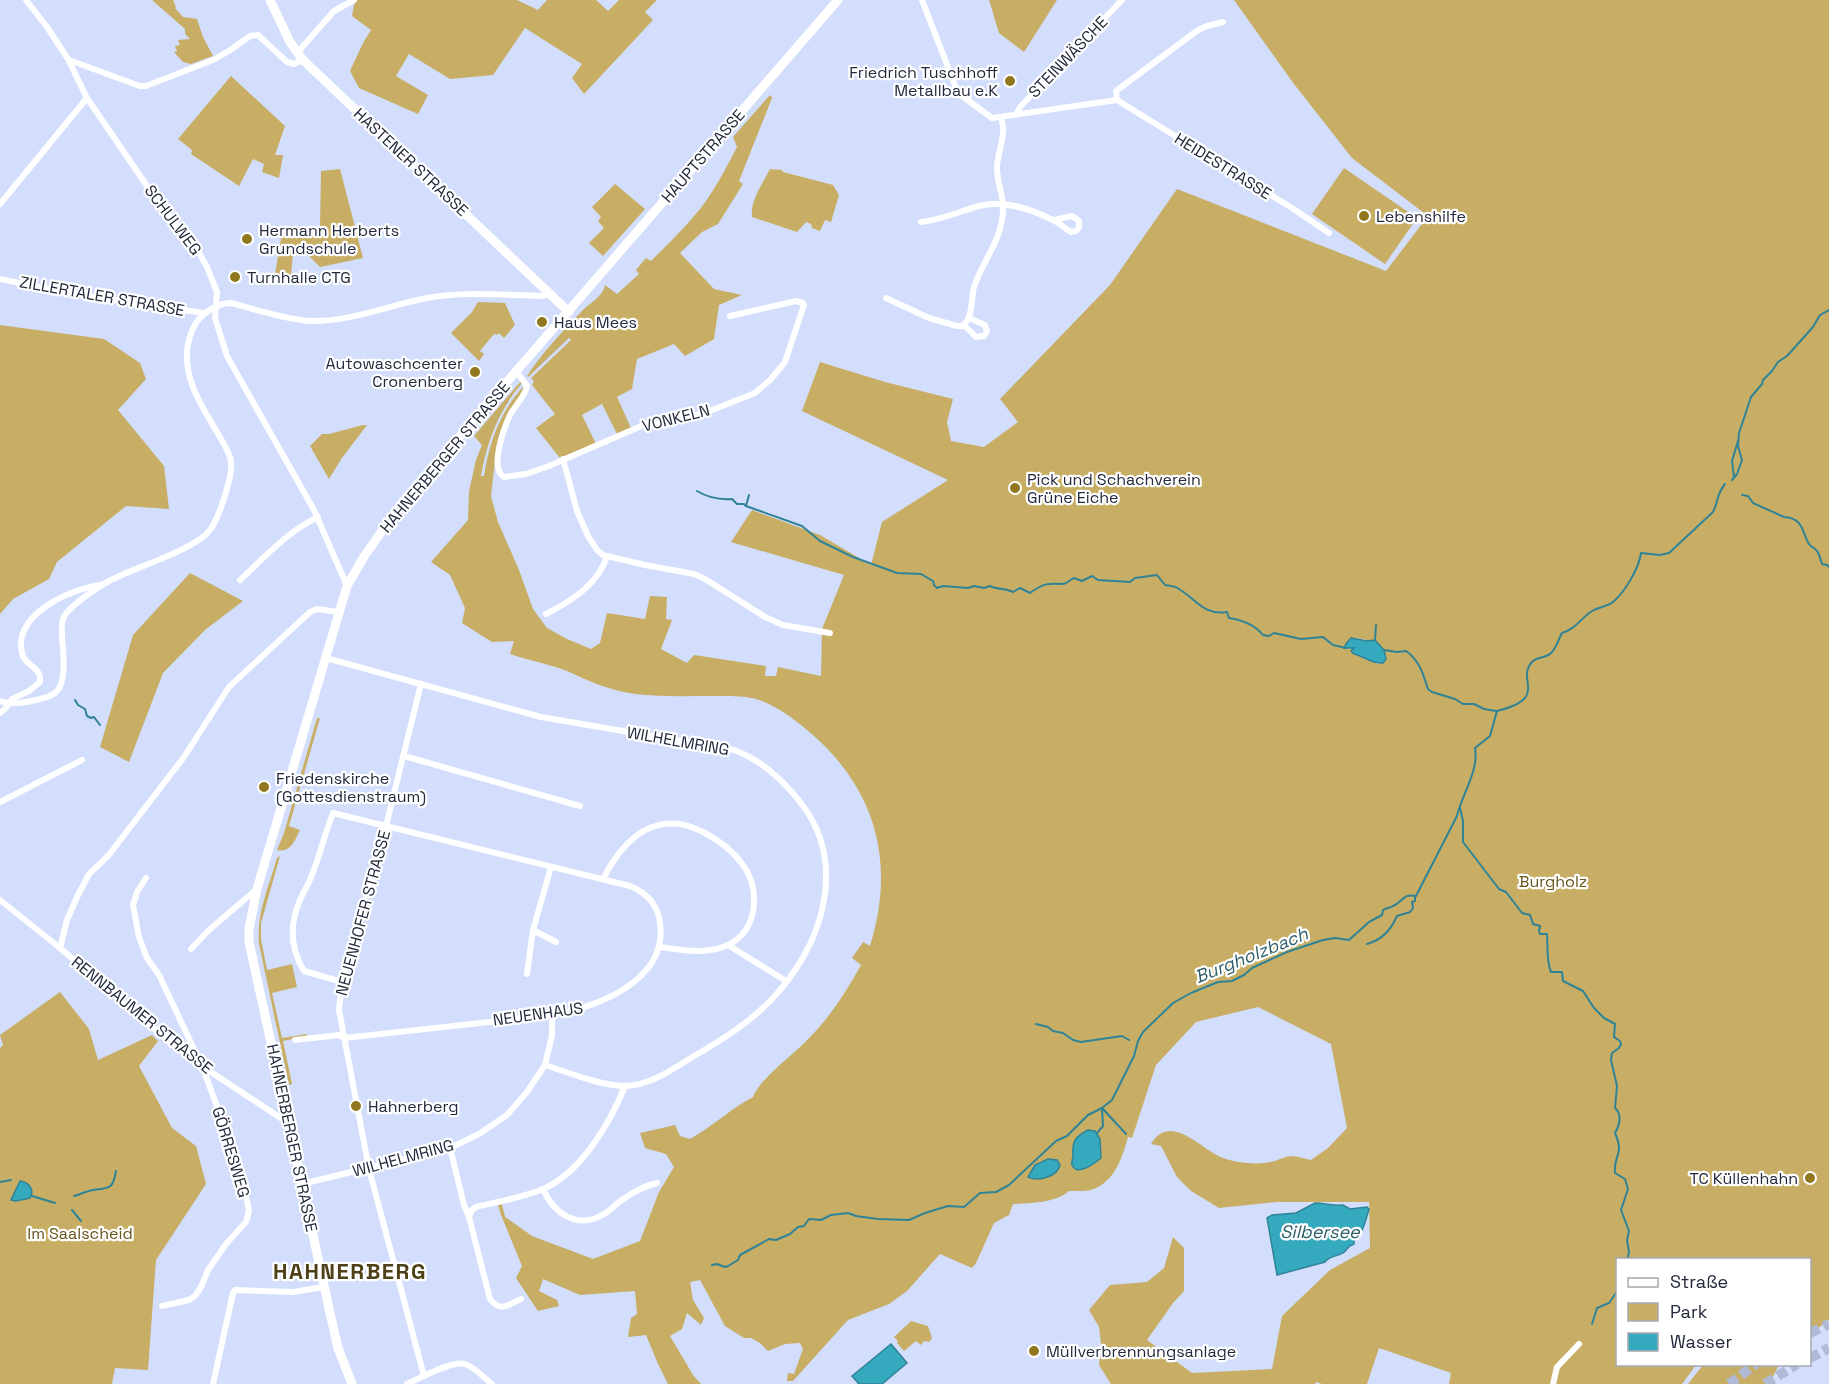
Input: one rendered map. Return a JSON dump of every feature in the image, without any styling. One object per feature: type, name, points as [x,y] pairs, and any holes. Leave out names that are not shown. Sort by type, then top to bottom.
[{"type":"main road","name":"HASTENER STRASSE","points":[[271,0],[300,56],[569,312]]},
{"type":"main road","name":"HAUPTSTRASSE","points":[[569,312],[838,0]]},
{"type":"main road","name":"HAHNERBERGER STRASSE","points":[[352,1384],[335,1337],[249,942],[249,929],[257,889],[347,586],[365,555],[396,511],[569,312]]},
{"type":"street","name":"SCHULWEG","points":[[26,0],[68,59],[87,98],[160,204],[198,251],[207,267],[217,292],[215,318],[227,356],[318,517],[347,586]]},
{"type":"street","points":[[68,59],[140,86],[146,86],[213,60],[255,34],[287,62],[294,64],[334,11],[354,0]]},
{"type":"street","points":[[922,0],[958,93],[992,118],[1117,100],[1116,92],[1198,30],[1223,22]]},
{"type":"street","name":"STEINWÄSCHE","points":[[1016,115],[1020,107],[1122,0]]},
{"type":"street","points":[[0,204],[87,98]]},
{"type":"street","name":"HEIDESTRASSE","points":[[1117,100],[1329,233]]},
{"type":"street","points":[[962,326],[969,318],[973,290],[999,232],[1003,203],[998,185],[997,168],[1004,130],[1001,117]]},
{"type":"street","points":[[921,222],[952,216],[979,206],[1003,203],[1054,220]]},
{"type":"street","name":"ZILLERTALER STRASSE","points":[[0,279],[72,294],[204,313]]},
{"type":"street","points":[[0,701],[16,704],[45,698],[59,689],[64,660],[63,618],[71,608],[101,585],[192,544],[205,535],[214,523],[228,486],[231,468],[226,448],[195,392],[187,364],[191,331],[204,313],[225,303],[231,303],[294,319],[318,321],[373,312],[438,297],[551,294]]},
{"type":"street","points":[[886,298],[929,318],[967,328],[976,337],[981,338],[986,334],[985,325],[969,318]]},
{"type":"street","name":"VONKELN","points":[[517,372],[525,382],[526,391],[510,415],[496,463],[500,475],[504,477],[515,476],[563,459],[646,424],[702,414],[761,389],[785,362],[804,305],[796,301],[730,316]]},
{"type":"street","points":[[563,459],[577,511],[597,550],[607,556],[639,564],[694,574],[765,617],[783,625],[830,633]]},
{"type":"street","points":[[240,580],[294,531],[318,517]]},
{"type":"street","points":[[546,614],[581,593],[602,568],[607,556]]},
{"type":"street","points":[[0,713],[12,699],[29,691],[40,682],[41,676],[23,658],[22,653],[21,639],[32,619],[37,613],[65,596],[86,587],[101,585]]},
{"type":"street","points":[[60,948],[67,920],[86,880],[108,856],[184,757],[229,687],[310,612],[318,609],[338,612]]},
{"type":"street","name":"WILHELMRING","points":[[326,658],[541,717],[734,750],[772,773],[790,790],[810,817],[822,844],[827,866],[826,891],[820,918],[805,952],[772,999],[736,1030],[713,1045],[655,1079],[640,1084],[625,1086],[593,1080],[545,1065]]},
{"type":"street","name":"NEUENHOFER STRASSE","points":[[421,684],[386,826],[342,982],[339,1010],[369,1169],[424,1376]]},
{"type":"street","points":[[404,756],[580,806]]},
{"type":"street","points":[[0,802],[82,760]]},
{"type":"street","points":[[342,982],[303,971],[295,957],[292,942],[294,920],[299,902],[312,876],[333,813],[635,888],[650,899],[656,909],[660,920],[660,947],[699,951],[728,945],[741,936],[749,924],[754,900],[750,878],[744,866],[717,839],[694,827],[675,823],[646,829],[621,849],[603,879]]},
{"type":"street","points":[[527,974],[533,930],[550,867]]},
{"type":"street","name":"GÖRRESWEG","points":[[146,878],[133,905],[139,938],[202,1066],[240,1168],[249,1211],[246,1222],[226,1244],[195,1296],[189,1300],[162,1306]]},
{"type":"street","points":[[191,950],[209,930],[257,889]]},
{"type":"street","name":"RENNBAUMER STRASSE","points":[[0,900],[167,1040],[288,1124]]},
{"type":"street","points":[[533,930],[555,942]]},
{"type":"street","points":[[728,945],[786,981]]},
{"type":"street","name":"NEUENHAUS","points":[[344,1038],[552,1015],[583,1008],[611,997],[630,985],[651,963],[660,947]]},
{"type":"street","name":"WILHELMRING","points":[[302,1184],[450,1148],[479,1134],[507,1115],[527,1092],[545,1065],[552,1035],[552,1015]]},
{"type":"street","points":[[295,1040],[339,1035],[344,1038]]},
{"type":"street","points":[[469,1217],[476,1207],[543,1190],[562,1178],[592,1146],[605,1128],[625,1086]]},
{"type":"street","points":[[450,1148],[490,1299],[495,1306],[502,1308],[521,1299]]},
{"type":"street","points":[[543,1190],[554,1208],[572,1219],[582,1220],[604,1215],[647,1185],[657,1183]]},
{"type":"street","points":[[213,1384],[235,1290],[293,1292],[324,1287]]},
{"type":"street","points":[[1553,1384],[1557,1367],[1579,1344]]},
{"type":"street","points":[[407,1384],[454,1364],[463,1363],[469,1365],[492,1384]]},
{"type":"green space","points":[[152,0],[173,0],[175,8],[183,17],[197,19],[213,56],[191,64],[183,62],[174,52],[177,51],[175,46],[180,45],[178,40],[190,39],[185,34],[185,29]]},
{"type":"green space","points":[[355,0],[517,0],[538,10],[547,0],[596,0],[608,11],[619,0],[657,0],[645,12],[653,20],[584,94],[572,78],[582,64],[525,28],[493,75],[450,79],[409,54],[396,76],[428,95],[418,114],[359,88],[350,71],[371,30],[352,16]]},
{"type":"green space","points":[[989,0],[1057,0],[1024,52],[999,33]]},
{"type":"green space","name":"Burgholz","points":[[1234,0],[1829,0],[1829,1320],[1811,1333],[1811,1258],[1616,1258],[1616,1366],[1695,1366],[1682,1384],[1449,1384],[1451,1373],[1379,1348],[1367,1384],[1316,1382],[1315,1384],[1111,1384],[1099,1365],[1101,1344],[1099,1327],[1089,1310],[1110,1285],[1147,1282],[1164,1268],[1173,1237],[1184,1248],[1184,1291],[1147,1340],[1192,1373],[1272,1369],[1282,1316],[1330,1270],[1370,1248],[1369,1202],[1277,1202],[1219,1208],[1191,1191],[1177,1177],[1161,1146],[1151,1144],[1159,1135],[1168,1131],[1187,1136],[1215,1154],[1234,1161],[1265,1163],[1292,1156],[1311,1160],[1328,1148],[1347,1128],[1331,1044],[1258,1007],[1196,1022],[1156,1065],[1132,1138],[1128,1137],[1118,1165],[1104,1183],[1091,1190],[1069,1191],[1050,1200],[1013,1204],[1009,1215],[994,1223],[972,1268],[940,1254],[907,1291],[889,1304],[848,1320],[793,1381],[787,1381],[788,1373],[794,1374],[803,1349],[800,1343],[785,1344],[768,1351],[751,1338],[744,1338],[725,1326],[700,1280],[690,1282],[693,1300],[704,1318],[701,1325],[687,1313],[682,1329],[670,1336],[693,1375],[701,1384],[668,1384],[646,1335],[628,1337],[631,1318],[637,1314],[635,1291],[580,1295],[543,1279],[539,1291],[557,1300],[559,1306],[538,1311],[516,1278],[522,1266],[498,1205],[502,1204],[505,1217],[532,1236],[593,1259],[640,1241],[659,1192],[674,1167],[666,1154],[645,1148],[640,1133],[675,1125],[680,1136],[690,1139],[753,1097],[778,1066],[804,1044],[825,1020],[861,965],[852,958],[863,942],[870,946],[881,887],[880,859],[875,832],[866,806],[836,758],[802,726],[769,704],[744,697],[654,696],[617,691],[560,669],[510,654],[514,641],[492,642],[462,623],[465,608],[450,575],[431,562],[468,520],[469,491],[482,445],[474,436],[521,381],[522,383],[495,426],[481,476],[484,476],[492,440],[502,417],[523,387],[523,392],[510,411],[495,460],[491,496],[498,522],[533,609],[547,628],[591,649],[600,643],[607,613],[645,619],[650,596],[667,597],[666,619],[672,620],[661,649],[687,663],[694,655],[766,666],[765,676],[776,676],[778,667],[821,676],[822,629],[844,575],[731,542],[752,510],[820,535],[871,565],[882,522],[948,480],[802,411],[820,362],[885,382],[953,399],[947,422],[951,441],[984,447],[1018,422],[1000,399],[1110,285],[1177,189],[1386,271],[1428,216],[1352,158],[1294,84]],"holes":[[[1357,638],[1371,641],[1386,660],[1378,664],[1361,657],[1355,648],[1346,649],[1346,644]],[[1088,1130],[1100,1139],[1101,1158],[1084,1169],[1078,1169],[1072,1163],[1077,1138]]]},
{"type":"green space","points":[[231,76],[285,126],[275,155],[283,155],[279,178],[262,172],[264,164],[253,159],[239,186],[191,154],[192,150],[178,139]]},
{"type":"green space","points":[[770,95],[772,98],[739,181],[743,184],[718,224],[702,232],[680,253],[714,289],[742,295],[719,305],[714,339],[685,356],[674,344],[637,359],[632,389],[617,397],[631,428],[617,434],[602,404],[582,415],[596,444],[560,458],[536,428],[555,414],[532,385],[534,381],[531,378],[571,340],[569,338],[527,376],[560,335],[599,296],[605,285],[617,294],[639,274],[636,270],[646,258],[651,261],[693,217],[706,201],[737,147],[733,137]]},
{"type":"green space","name":"Lebenshilfe","points":[[1344,168],[1417,218],[1385,264],[1312,214]]},
{"type":"green space","points":[[340,169],[363,258],[320,267],[307,254],[293,253],[291,276],[275,274],[283,227],[320,227],[321,171]]},
{"type":"green space","points":[[770,169],[782,170],[833,185],[839,195],[831,222],[825,220],[820,231],[812,228],[811,224],[806,222],[797,232],[752,217],[755,198]]},
{"type":"green space","points":[[615,184],[645,209],[603,256],[589,243],[604,228],[598,221],[601,217],[592,207]]},
{"type":"green space","points":[[478,302],[505,303],[515,325],[504,338],[499,333],[494,334],[480,351],[484,354],[479,361],[451,333],[472,312]]},
{"type":"green space","points":[[0,325],[104,339],[140,363],[146,379],[118,410],[164,466],[169,509],[126,506],[57,562],[49,579],[13,599],[0,614]]},
{"type":"green space","points":[[367,425],[329,479],[310,446],[322,434]]},
{"type":"green space","points":[[190,573],[243,601],[205,630],[163,673],[129,762],[100,747],[133,635]]},
{"type":"green space","points":[[317,718],[320,718],[289,826],[300,830],[289,848],[277,850],[284,833]]},
{"type":"green space","points":[[280,856],[261,923],[261,939],[267,970],[292,964],[297,987],[272,993],[282,1038],[307,1034],[307,1036],[283,1041],[292,1084],[289,1085],[259,944],[261,911],[277,858]]},
{"type":"green space","name":"Im Saalscheid","points":[[60,992],[89,1029],[98,1060],[152,1035],[158,1041],[139,1066],[172,1128],[196,1146],[206,1184],[156,1260],[148,1370],[115,1368],[112,1384],[0,1384],[0,1048],[3,1045],[0,1035]]},
{"type":"green space","points":[[911,1321],[928,1326],[932,1338],[921,1345],[916,1341],[904,1351],[894,1337]]},
{"type":"green space","points":[[1702,1366],[1778,1366],[1769,1384],[1688,1384]]},
{"type":"water","points":[[1351,638],[1375,640],[1384,650],[1386,659],[1383,663],[1375,662],[1354,654],[1351,651],[1354,648],[1344,648]]},
{"type":"water","points":[[1088,1130],[1095,1131],[1100,1139],[1101,1158],[1086,1168],[1078,1170],[1072,1164],[1074,1143],[1077,1137]]},
{"type":"water","points":[[1048,1159],[1057,1160],[1060,1165],[1056,1172],[1042,1178],[1028,1177],[1035,1165]]},
{"type":"water","points":[[20,1181],[30,1187],[32,1192],[30,1198],[11,1200]]},
{"type":"water","name":"Silbersee","points":[[1315,1203],[1343,1205],[1350,1209],[1367,1207],[1369,1209],[1354,1244],[1343,1253],[1325,1262],[1277,1275],[1267,1218],[1272,1215],[1296,1213]]},
{"type":"water","points":[[891,1344],[907,1363],[882,1384],[859,1384],[852,1376]]},
{"type":"waterway","name":"Burgholzbach","points":[[1732,480],[1742,460],[1738,446],[1739,433],[1751,397],[1778,362],[1787,356],[1813,327],[1820,315],[1829,310]]},
{"type":"waterway","points":[[1734,477],[1732,461],[1738,441]]},
{"type":"waterway","name":"Burgholzbach","points":[[712,1265],[728,1266],[738,1260],[740,1255],[769,1239],[776,1240],[804,1226],[809,1219],[821,1220],[831,1215],[848,1213],[878,1219],[909,1220],[948,1206],[964,1207],[980,1193],[996,1192],[1009,1185],[1088,1115],[1112,1100],[1143,1032],[1173,1003],[1218,982],[1232,981],[1252,968],[1287,952],[1323,940],[1335,938],[1349,940],[1369,922],[1382,915],[1383,910],[1406,897],[1416,896],[1457,816],[1475,765],[1475,748],[1490,736],[1497,711],[1523,700],[1528,688],[1528,668],[1533,661],[1551,653],[1562,633],[1575,626],[1592,611],[1611,604],[1618,598],[1627,586],[1641,553],[1660,555],[1669,553],[1713,512],[1720,491],[1725,484]]},
{"type":"waterway","points":[[697,491],[714,498],[732,499],[737,504],[744,504],[802,526],[820,541],[853,557],[897,573],[921,574],[933,581],[937,588],[990,586],[1013,592],[1020,588],[1030,593],[1043,585],[1064,584],[1074,578],[1082,581],[1092,576],[1098,580],[1130,582],[1135,578],[1157,575],[1165,585],[1177,588],[1206,609],[1212,612],[1227,612],[1229,618],[1248,624],[1263,635],[1269,636],[1274,633],[1301,639],[1323,637],[1333,645],[1346,648]]},
{"type":"waterway","points":[[746,506],[749,495]]},
{"type":"waterway","points":[[1742,495],[1748,496],[1753,503],[1799,523],[1809,544],[1818,552],[1822,564],[1829,567]]},
{"type":"waterway","points":[[1375,640],[1376,625]]},
{"type":"waterway","points":[[1384,650],[1406,651],[1411,655],[1420,668],[1428,689],[1432,692],[1463,704],[1474,704],[1496,711]]},
{"type":"waterway","points":[[75,700],[85,709],[87,716],[94,717],[100,725]]},
{"type":"waterway","points":[[1460,808],[1463,821],[1463,842],[1499,889],[1506,892],[1522,913],[1530,915],[1533,924],[1540,926],[1540,934],[1547,934],[1551,972],[1562,972],[1563,981],[1583,991],[1594,1008],[1604,1018],[1615,1024],[1614,1037],[1621,1044],[1612,1053],[1611,1060],[1617,1086],[1615,1108],[1619,1116],[1615,1133],[1619,1146],[1615,1173],[1625,1179],[1628,1189],[1621,1210],[1629,1231],[1628,1258]]},
{"type":"waterway","points":[[1367,944],[1385,934],[1397,916],[1410,912],[1415,897]]},
{"type":"waterway","points":[[1036,1024],[1081,1042],[1122,1036],[1129,1040]]},
{"type":"waterway","points":[[1102,1108],[1126,1134]]},
{"type":"waterway","points":[[1097,1133],[1103,1126],[1102,1109]]},
{"type":"waterway","points":[[74,1196],[110,1187],[116,1171]]},
{"type":"waterway","points":[[0,1182],[11,1180]]},
{"type":"waterway","points":[[32,1196],[55,1203]]},
{"type":"waterway","points":[[72,1210],[81,1221]]},
{"type":"waterway","points":[[1592,1324],[1597,1308],[1609,1303],[1616,1293]]},
{"type":"tunnel","points":[[1811,1333],[1829,1324]]},
{"type":"tunnel","points":[[1811,1357],[1829,1348]]},
{"type":"tunnel","points":[[1729,1384],[1753,1366]]},
{"type":"tunnel","points":[[1765,1384],[1794,1366]]},
{"type":"place","name":"Friedrich Tuschhoff Metallbau e.K","points":[[1010,81]]},
{"type":"place","name":"Lebenshilfe","points":[[1364,216]]},
{"type":"place","name":"Hermann Herberts Grundschule","points":[[247,239]]},
{"type":"place","name":"Turnhalle CTG","points":[[235,277]]},
{"type":"place","name":"Haus Mees","points":[[542,322]]},
{"type":"place","name":"Autowaschcenter Cronenberg","points":[[475,372]]},
{"type":"place","name":"Pick und Schachverein Grüne Eiche","points":[[1015,488]]},
{"type":"place","name":"Friedenskirche (Gottesdienstraum)","points":[[264,787]]},
{"type":"place","name":"Hahnerberg","points":[[356,1106]]},
{"type":"place","name":"TC Küllenhahn","points":[[1810,1178]]},
{"type":"place","name":"Müllverbrennungsanlage","points":[[1034,1351]]},
{"type":"district","name":"HAHNERBERG","points":[[350,1271]]}]
